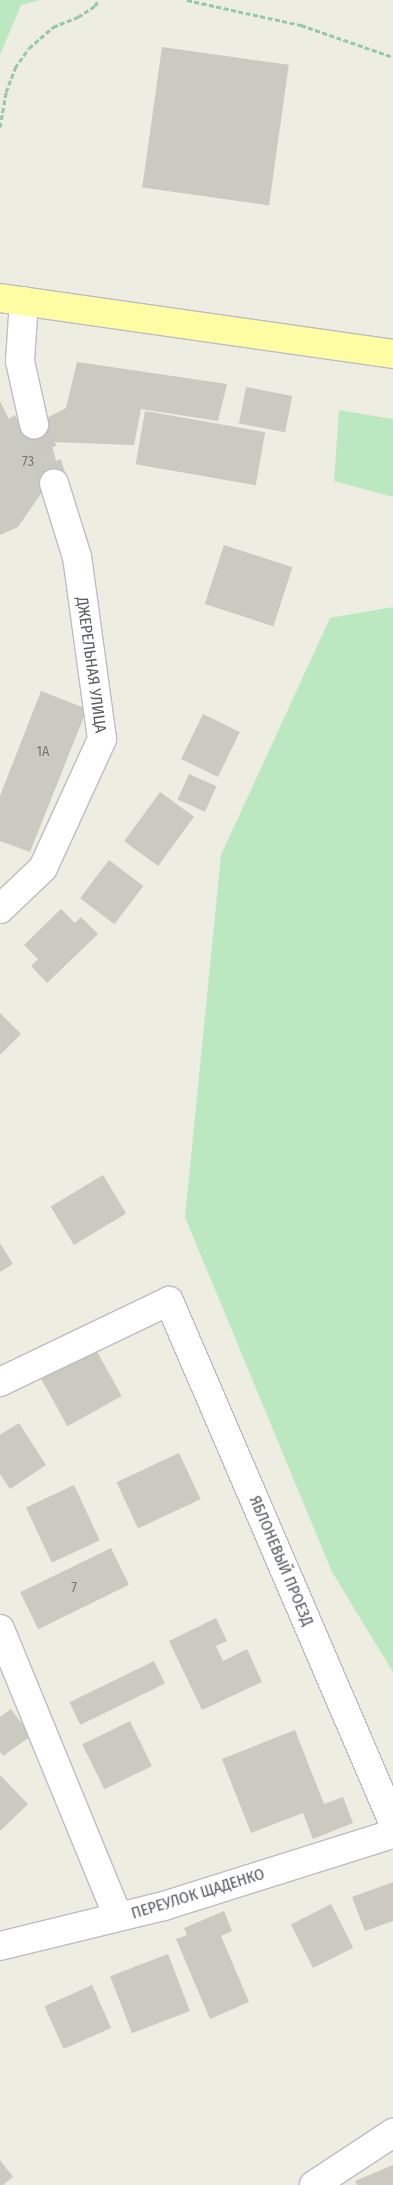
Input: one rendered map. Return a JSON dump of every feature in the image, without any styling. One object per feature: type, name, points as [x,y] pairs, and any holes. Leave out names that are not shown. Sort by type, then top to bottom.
[{"type":"main road","points":[[12,300],[393,354]]},
{"type":"street","points":[[12,300],[20,361],[34,424]]},
{"type":"street","name":"ДЖЕРЕЛЬНАЯ УЛИЦА","points":[[0,909],[43,868],[102,739],[77,557],[54,483]]},
{"type":"street","name":"ЯБЛОНЕВЫЙ ПРОЕЗД","points":[[0,1382],[169,1301],[393,1822]]},
{"type":"street","points":[[0,1629],[118,1917]]},
{"type":"street","name":"ПЕРЕУЛОК ЩАДЕНКО","points":[[0,1946],[164,1906],[393,1834]]},
{"type":"street","points":[[314,2185],[393,2133]]},
{"type":"path","points":[[0,127],[6,92],[16,68],[30,48],[53,27],[78,17],[95,6],[98,0]]},
{"type":"path","points":[[187,0],[301,25],[393,57]]},
{"type":"green space","points":[[0,0],[40,0],[21,5],[0,55]]},
{"type":"green space","points":[[339,410],[393,419],[393,497],[334,481]]},
{"type":"green space","points":[[393,607],[393,1672],[332,1572],[185,1217],[221,855],[330,618]]},
{"type":"building","points":[[162,47],[289,65],[269,205],[142,188]]},
{"type":"building","points":[[77,362],[227,384],[218,421],[141,409],[134,445],[51,442],[61,479],[44,489],[18,527],[0,535],[0,401],[9,419],[15,415],[23,430],[66,408]]},
{"type":"building","points":[[246,387],[292,396],[285,432],[239,423]]},
{"type":"building","points":[[145,411],[265,432],[256,485],[136,464]]},
{"type":"building","points":[[224,545],[292,567],[273,626],[205,604]]},
{"type":"building","points":[[41,691],[87,709],[30,852],[0,841],[0,796]]},
{"type":"building","points":[[203,714],[240,732],[218,777],[181,759]]},
{"type":"building","points":[[189,774],[216,786],[205,812],[178,800]]},
{"type":"building","points":[[160,792],[194,817],[158,866],[124,841]]},
{"type":"building","points":[[109,860],[143,886],[114,924],[80,898]]},
{"type":"building","points":[[61,909],[75,923],[81,917],[98,934],[47,983],[31,966],[38,959],[24,945]]},
{"type":"building","points":[[0,1013],[21,1034],[0,1055]]},
{"type":"building","points":[[103,1175],[126,1214],[74,1245],[51,1206]]},
{"type":"building","points":[[0,1243],[13,1264],[0,1272]]},
{"type":"building","points":[[95,1348],[122,1396],[67,1426],[41,1378]]},
{"type":"building","points":[[19,1423],[46,1465],[10,1489],[0,1474],[0,1435]]},
{"type":"building","points":[[179,1453],[201,1499],[138,1528],[116,1482]]},
{"type":"building","points":[[74,1485],[100,1540],[52,1563],[26,1507]]},
{"type":"building","points":[[111,1548],[129,1585],[38,1629],[20,1592]]},
{"type":"building","points":[[216,1618],[227,1641],[216,1646],[223,1661],[247,1649],[262,1682],[202,1710],[169,1641]]},
{"type":"building","points":[[154,1661],[165,1683],[80,1725],[70,1702]]},
{"type":"building","points":[[11,1709],[31,1736],[3,1756],[0,1752],[0,1717]]},
{"type":"building","points":[[130,1721],[152,1766],[104,1789],[82,1744]]},
{"type":"building","points":[[295,1730],[324,1804],[343,1797],[353,1823],[313,1839],[303,1813],[251,1833],[222,1759]]},
{"type":"building","points":[[0,1775],[28,1804],[0,1831]]},
{"type":"building","points":[[393,1882],[393,1921],[365,1931],[352,1897]]},
{"type":"building","points":[[331,1904],[353,1948],[313,1968],[291,1924]]},
{"type":"building","points":[[224,1911],[232,1931],[221,1936],[249,2002],[210,2019],[176,1939],[187,1935],[184,1928]]},
{"type":"building","points":[[168,1954],[190,2011],[132,2033],[110,1976]]},
{"type":"building","points":[[92,1985],[111,2028],[64,2049],[44,2006]]},
{"type":"building","points":[[0,2160],[13,2177],[3,2185],[0,2185]]},
{"type":"building","points":[[393,2165],[393,2185],[357,2185],[355,2181]]},
{"type":"tunnel","points":[[34,424],[54,483]]}]
